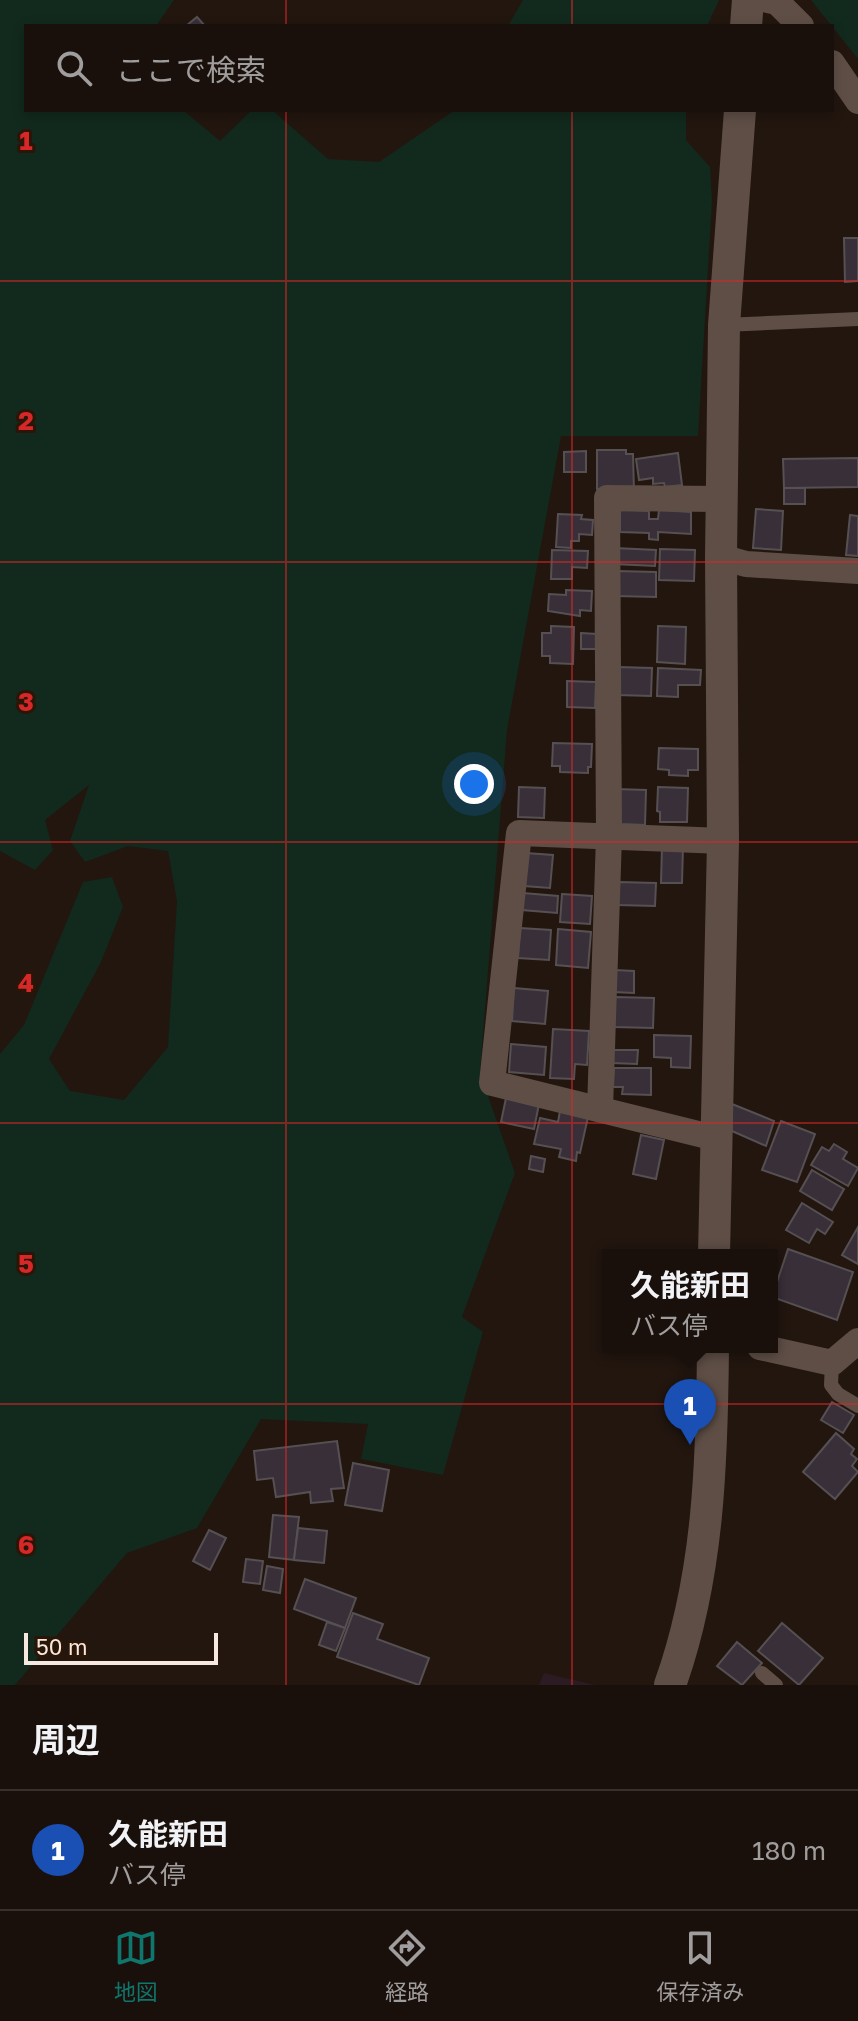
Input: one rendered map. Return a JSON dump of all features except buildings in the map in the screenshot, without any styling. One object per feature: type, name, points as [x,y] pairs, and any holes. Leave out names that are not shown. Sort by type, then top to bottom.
[{"type":"street","points":[[746,24],[748,0]]},
{"type":"street","points":[[768,0],[777,2],[799,24]]},
{"type":"street","points":[[834,66],[858,101]]},
{"type":"street","points":[[714,1249],[723,841],[721,557],[724,325],[740,112]]},
{"type":"street","points":[[600,1109],[609,836],[607,498],[722,499]]},
{"type":"street","points":[[721,557],[746,564],[858,571]]},
{"type":"street","points":[[715,1138],[492,1083],[519,833],[723,841]]},
{"type":"street","points":[[778,1351],[832,1363],[858,1341]]},
{"type":"street","points":[[670,1685],[681,1654],[699,1569],[711,1468],[713,1353]]},
{"type":"lane","points":[[724,325],[858,319]]},
{"type":"lane","points":[[832,1363],[831,1385],[838,1394],[858,1406]]},
{"type":"lane","points":[[762,1673],[776,1685]]},
{"type":"shaded area","points":[[544,1673],[595,1685],[539,1685]]},
{"type":"green space","points":[[0,0],[174,0],[157,24],[24,24],[24,112],[185,112],[220,141],[250,112],[274,112],[328,159],[379,162],[452,112],[686,112],[686,140],[710,167],[712,201],[698,436],[561,436],[507,730],[480,1073],[515,1173],[462,1317],[483,1332],[443,1475],[361,1459],[368,1424],[261,1419],[197,1528],[127,1553],[15,1685],[0,1685],[0,1054],[24,1025],[83,882],[112,877],[123,907],[101,962],[49,1059],[70,1091],[124,1100],[168,1047],[177,901],[168,851],[128,846],[85,862],[70,841],[89,785],[45,820],[53,850],[35,870],[0,851]]},
{"type":"green space","points":[[523,0],[719,0],[708,24],[509,24]]},
{"type":"green space","points":[[811,0],[858,0],[858,59],[834,29],[834,24],[830,24]]},
{"type":"place","name":"久能新田","points":[[690,1445]]}]
